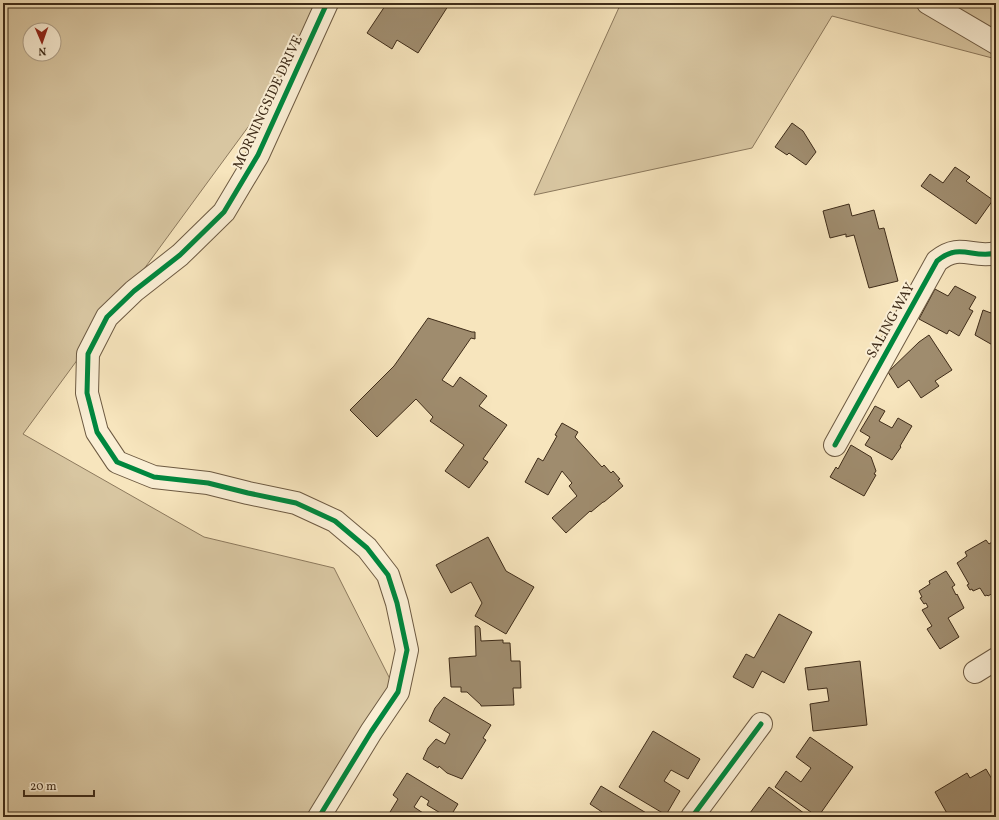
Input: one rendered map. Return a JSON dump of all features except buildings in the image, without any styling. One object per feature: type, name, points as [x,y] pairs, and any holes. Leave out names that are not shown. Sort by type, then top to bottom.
[{"type":"street","name":"MORNINGSIDE DRIVE","points":[[319,817],[371,732],[398,692],[407,650],[397,602],[388,575],[367,548],[335,521],[296,503],[208,484],[154,477],[117,462],[97,432],[87,393],[88,354],[107,317],[134,290],[180,255],[224,212],[258,155],[326,3]]},
{"type":"street","points":[[928,3],[996,43]]},
{"type":"street","name":"SALING WAY","points":[[835,445],[937,261],[944,255],[959,251],[982,255],[996,253]]},
{"type":"street","points":[[975,672],[996,659]]},
{"type":"street","points":[[692,817],[760,724]]},
{"type":"shaded area","points":[[3,3],[339,3],[23,434],[204,537],[334,568],[393,685],[313,817],[3,817]]},
{"type":"shaded area","points":[[621,3],[996,3],[996,59],[832,16],[752,148],[534,195]]},
{"type":"cycle path","points":[[319,817],[371,732],[398,692],[407,650],[397,603],[388,575],[367,548],[335,521],[296,503],[208,483],[154,477],[117,462],[97,432],[87,393],[88,354],[107,317],[134,291],[180,255],[224,212],[258,155],[327,3]]},
{"type":"cycle path","points":[[835,445],[937,261],[945,255],[959,252],[980,254],[996,253]]},
{"type":"cycle path","points":[[692,817],[761,724]]}]
